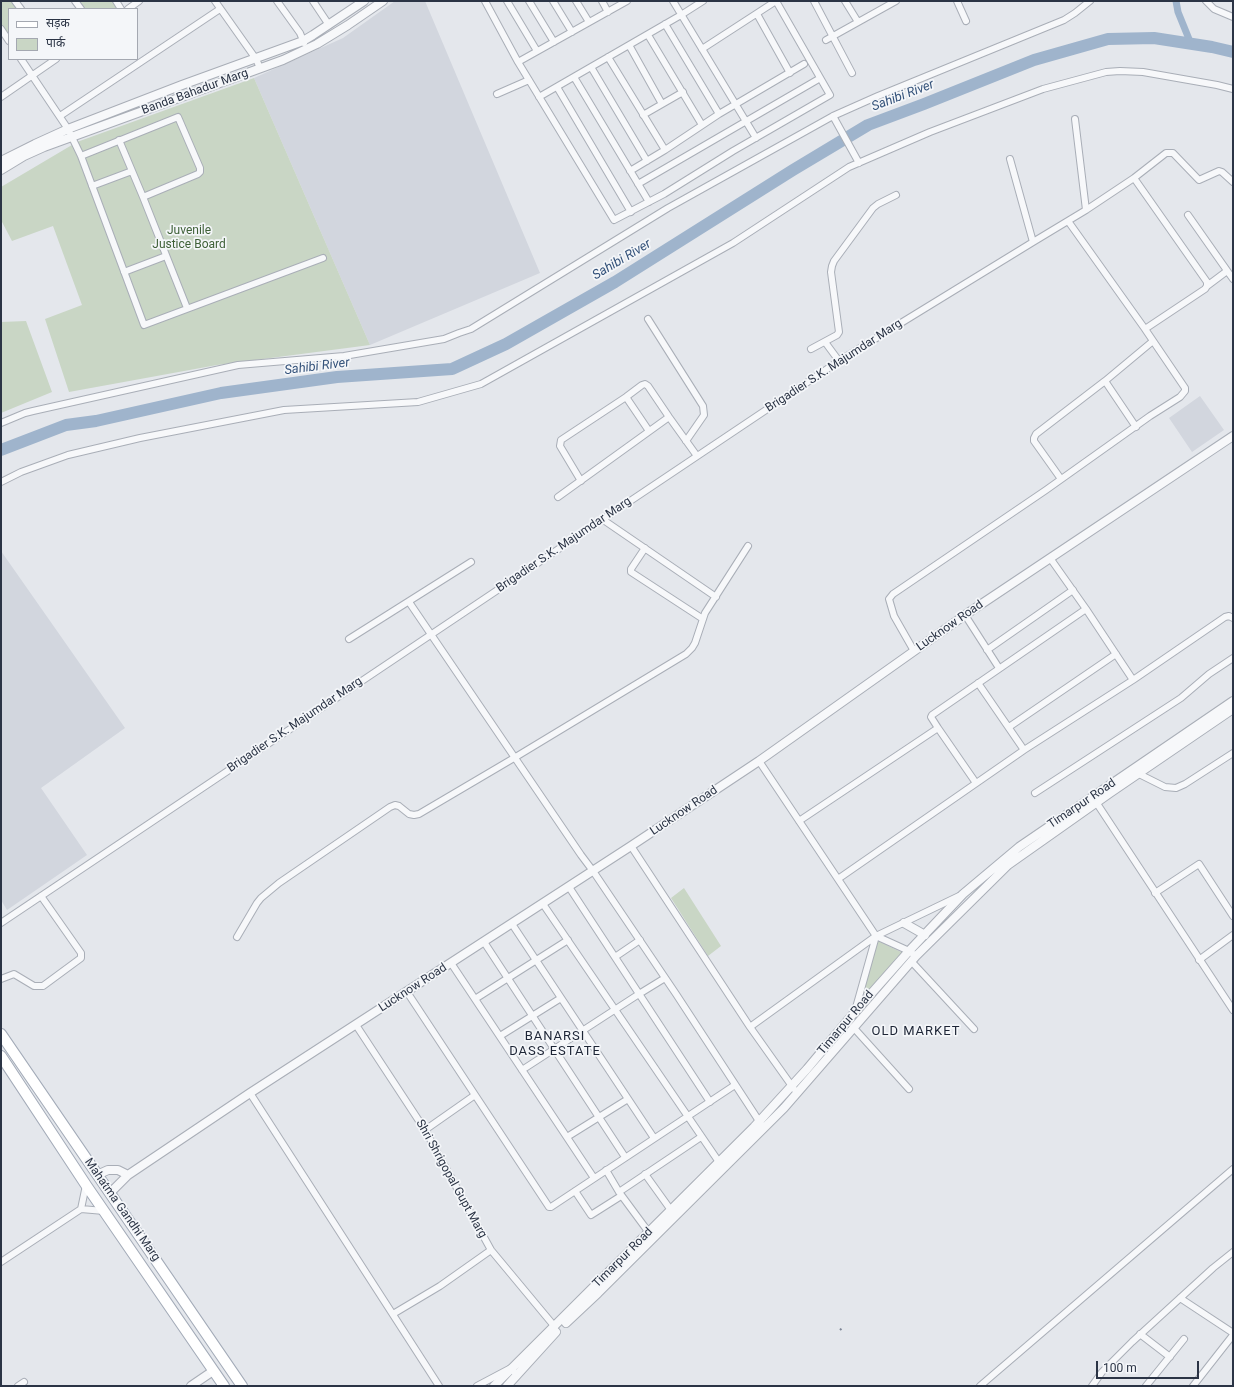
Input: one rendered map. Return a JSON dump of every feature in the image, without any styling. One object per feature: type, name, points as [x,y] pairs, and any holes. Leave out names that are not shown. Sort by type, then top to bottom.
[{"type":"main road","name":"Mahatma Gandhi Marg","points":[[1,1034],[242,1386]]},
{"type":"main road","name":"Mahatma Gandhi Marg","points":[[1,1056],[86,1185],[224,1386]]},
{"type":"main road","points":[[20,1086],[31,1079]]},
{"type":"street","points":[[129,8],[139,1]]},
{"type":"street","points":[[215,1],[256,58],[260,68]]},
{"type":"street","points":[[277,1],[300,34],[306,49]]},
{"type":"street","points":[[313,1],[329,25]]},
{"type":"street","name":"Banda Bahadur Marg","points":[[1,161],[68,129],[182,85],[303,41],[364,1]]},
{"type":"street","name":"Banda Bahadur Marg","points":[[1,170],[24,156],[260,68],[306,49],[348,25],[383,1]]},
{"type":"street","points":[[485,1],[539,98],[614,220],[649,202],[830,95],[776,1],[702,49]]},
{"type":"street","points":[[507,1],[537,51]]},
{"type":"street","points":[[529,1],[554,42]]},
{"type":"street","points":[[553,1],[572,32]]},
{"type":"street","points":[[576,1],[589,22]]},
{"type":"street","points":[[602,1],[608,12]]},
{"type":"street","points":[[518,62],[627,1]]},
{"type":"street","points":[[673,1],[756,138]]},
{"type":"street","points":[[539,98],[648,35],[703,1]]},
{"type":"street","points":[[814,1],[829,39],[852,73]]},
{"type":"street","points":[[845,1],[858,22]]},
{"type":"street","points":[[829,39],[896,1]]},
{"type":"street","points":[[957,1],[966,21]]},
{"type":"street","points":[[1,423],[32,411],[238,365],[344,356],[444,339],[471,328],[668,208],[834,119],[878,96],[1064,20],[1090,1]]},
{"type":"street","points":[[1206,1],[1214,9],[1233,17]]},
{"type":"street","points":[[60,116],[220,9]]},
{"type":"street","points":[[757,14],[790,73]]},
{"type":"street","points":[[343,16],[348,25]]},
{"type":"street","points":[[665,24],[719,114]]},
{"type":"street","points":[[1,29],[8,40]]},
{"type":"street","points":[[648,35],[702,125]]},
{"type":"street","points":[[629,45],[662,104]]},
{"type":"street","points":[[608,57],[665,150]]},
{"type":"street","points":[[22,60],[60,116],[81,156],[144,324],[322,258]]},
{"type":"street","points":[[1,97],[55,60]]},
{"type":"street","points":[[630,171],[719,114],[804,64]]},
{"type":"street","points":[[591,67],[647,161]]},
{"type":"street","points":[[1,482],[21,472],[68,455],[140,438],[284,410],[418,402],[481,384],[733,243],[848,167],[930,132],[1043,89],[1106,72],[1120,71],[1143,72],[1217,85],[1233,90]]},
{"type":"street","points":[[574,77],[649,202]]},
{"type":"street","points":[[497,94],[529,80]]},
{"type":"street","points":[[638,184],[817,80]]},
{"type":"street","points":[[557,87],[631,212]]},
{"type":"street","points":[[643,115],[682,92]]},
{"type":"street","points":[[81,156],[176,117],[180,118],[200,168],[200,172],[143,197]]},
{"type":"street","points":[[834,119],[859,163]]},
{"type":"street","points":[[1075,119],[1086,210]]},
{"type":"street","points":[[118,140],[143,197],[187,308]]},
{"type":"street","name":"Brigadier S.K. Majumdar Marg","points":[[1,923],[602,518],[839,361],[1086,210],[1134,178],[1166,153],[1173,153],[1199,180],[1219,171],[1233,182]]},
{"type":"street","points":[[1010,159],[1033,242]]},
{"type":"street","points":[[92,186],[132,171]]},
{"type":"street","points":[[1134,178],[1207,282],[1207,286]]},
{"type":"street","points":[[811,349],[837,335],[840,329],[832,266],[873,208],[896,195]]},
{"type":"street","points":[[1188,215],[1233,279]]},
{"type":"street","points":[[914,650],[892,610],[889,599],[894,594],[1180,397],[1185,391],[1185,388],[1145,329],[1068,221]]},
{"type":"street","points":[[124,272],[166,256]]},
{"type":"street","points":[[1145,329],[1227,271]]},
{"type":"street","points":[[648,320],[703,406],[704,415],[686,441]]},
{"type":"street","points":[[825,342],[839,361]]},
{"type":"street","points":[[1060,479],[1034,441],[1036,434],[1105,382],[1153,342]]},
{"type":"street","points":[[1105,382],[1136,427]]},
{"type":"street","points":[[581,480],[560,446],[561,440],[626,398],[644,384],[648,386],[668,417],[697,456]]},
{"type":"street","points":[[626,398],[649,431]]},
{"type":"street","points":[[558,497],[668,417]]},
{"type":"street","name":"Lucknow Road","points":[[110,1193],[128,1175],[250,1093],[543,904],[759,761],[965,615],[1233,436]]},
{"type":"street","points":[[602,518],[716,597]]},
{"type":"street","points":[[238,937],[256,903],[261,898],[279,883],[390,807],[395,805],[399,806],[409,814],[419,814],[686,654],[696,642],[705,613],[748,546]]},
{"type":"street","points":[[645,548],[631,569],[631,572],[703,618]]},
{"type":"street","points":[[1050,558],[1133,680]]},
{"type":"street","points":[[349,639],[471,562]]},
{"type":"street","points":[[987,650],[1073,590]]},
{"type":"street","points":[[409,602],[514,758],[640,940],[761,1125]]},
{"type":"street","points":[[976,783],[931,717],[933,714],[999,668],[1086,609]]},
{"type":"street","points":[[965,615],[999,668]]},
{"type":"street","points":[[838,879],[1024,750],[1133,680],[1226,617],[1229,616],[1233,618]]},
{"type":"street","points":[[1009,727],[1116,654]]},
{"type":"street","points":[[1035,794],[1181,698],[1209,674],[1233,658]]},
{"type":"street","points":[[978,683],[1024,750]]},
{"type":"street","name":"Timarpur Road","points":[[1137,771],[1233,702]]},
{"type":"street","name":"Timarpur Road","points":[[494,1386],[511,1368],[556,1329],[761,1125],[853,1027],[912,956],[924,935],[963,894],[1019,847],[1233,709]]},
{"type":"street","points":[[799,821],[938,728]]},
{"type":"street","points":[[1137,771],[1165,787],[1176,788],[1185,784],[1233,753]]},
{"type":"street","points":[[759,761],[876,936],[912,956],[974,1029]]},
{"type":"street","points":[[1094,799],[1233,1010]]},
{"type":"street","name":"Timarpur Road","points":[[795,1089],[854,1013],[912,956],[1012,861],[1094,799]]},
{"type":"street","points":[[631,846],[750,1027],[795,1089]]},
{"type":"street","points":[[1155,893],[1199,864],[1233,916]]},
{"type":"street","points":[[569,887],[710,1102]]},
{"type":"street","points":[[750,1027],[876,936],[963,894]]},
{"type":"street","points":[[1,979],[14,974],[34,986],[43,986],[81,958],[81,953],[41,896]]},
{"type":"street","points":[[543,904],[721,1165]]},
{"type":"street","points":[[904,923],[924,935]]},
{"type":"street","points":[[512,924],[654,1138]]},
{"type":"street","points":[[1199,960],[1233,935]]},
{"type":"street","points":[[854,1013],[876,936]]},
{"type":"street","points":[[475,999],[568,940]]},
{"type":"street","points":[[615,957],[640,940]]},
{"type":"street","points":[[484,942],[625,1157]]},
{"type":"street","points":[[451,963],[594,1178]]},
{"type":"street","points":[[522,1070],[665,978]]},
{"type":"street","points":[[407,992],[547,1205],[551,1207],[735,1085]]},
{"type":"street","points":[[500,1036],[562,998]]},
{"type":"street","name":"Shri Shrigopal Gupt Marg","points":[[356,1025],[425,1130],[491,1250],[556,1329]]},
{"type":"street","points":[[853,1027],[909,1089]]},
{"type":"street","points":[[250,1093],[439,1386]]},
{"type":"street","points":[[425,1130],[475,1095]]},
{"type":"street","points":[[567,1136],[599,1118],[628,1099]]},
{"type":"street","points":[[575,1190],[591,1215],[645,1174],[702,1137]]},
{"type":"street","points":[[980,1386],[1233,1169]]},
{"type":"street","points":[[97,1175],[108,1170],[118,1170],[128,1175]]},
{"type":"street","points":[[606,1170],[620,1194],[651,1235]]},
{"type":"street","points":[[645,1174],[674,1213]]},
{"type":"street","points":[[81,1209],[86,1185]]},
{"type":"street","points":[[1,1262],[81,1209],[104,1210]]},
{"type":"street","points":[[393,1314],[440,1286],[491,1250]]},
{"type":"street","points":[[1092,1386],[1102,1372],[1140,1334],[1233,1252]]},
{"type":"street","points":[[1180,1298],[1233,1334],[1195,1384],[1203,1386]]},
{"type":"street","name":"Timarpur Road","points":[[507,1386],[556,1329]]},
{"type":"street","points":[[1140,1334],[1170,1356]]},
{"type":"street","points":[[1146,1386],[1184,1339]]},
{"type":"street","points":[[477,1386],[511,1368],[517,1375]]},
{"type":"street","points":[[192,1386],[213,1371]]},
{"type":"street","points":[[18,1386],[24,1382]]},
{"type":"shaded area","points":[[395,1],[425,1],[540,273],[370,345],[254,78],[343,38]]},
{"type":"shaded area","points":[[1200,396],[1224,430],[1192,452],[1169,418]]},
{"type":"shaded area","points":[[1,551],[125,728],[41,788],[87,855],[7,910],[1,900]]},
{"type":"green space","points":[[1,1],[17,1],[22,8],[8,8],[8,34],[1,25]]},
{"type":"green space","points":[[79,1],[116,1],[120,8],[84,8]]},
{"type":"green space","name":"Juvenile Justice Board","points":[[254,78],[370,345],[217,365],[69,392],[45,319],[82,305],[53,226],[12,241],[1,220],[1,187],[77,142]]},
{"type":"green space","points":[[26,321],[52,392],[1,413],[1,322]]},
{"type":"green space","points":[[684,888],[721,946],[708,956],[671,898]]},
{"type":"green space","points":[[878,941],[903,953],[866,994],[863,992]]},
{"type":"waterway","points":[[1176,1],[1178,12],[1191,44]]},
{"type":"waterway","name":"Sahibi River","points":[[1,450],[66,425],[96,421],[221,393],[337,377],[452,369],[506,344],[615,282],[793,170],[868,125],[1034,60],[1108,39],[1154,38],[1212,47],[1233,52]]},
{"type":"railway","points":[[840,1330],[843,1327]]},
{"type":"district","name":"OLD MARKET","points":[[916,1032]]},
{"type":"district","name":"BANARSI DASS ESTATE","points":[[555,1044]]}]
